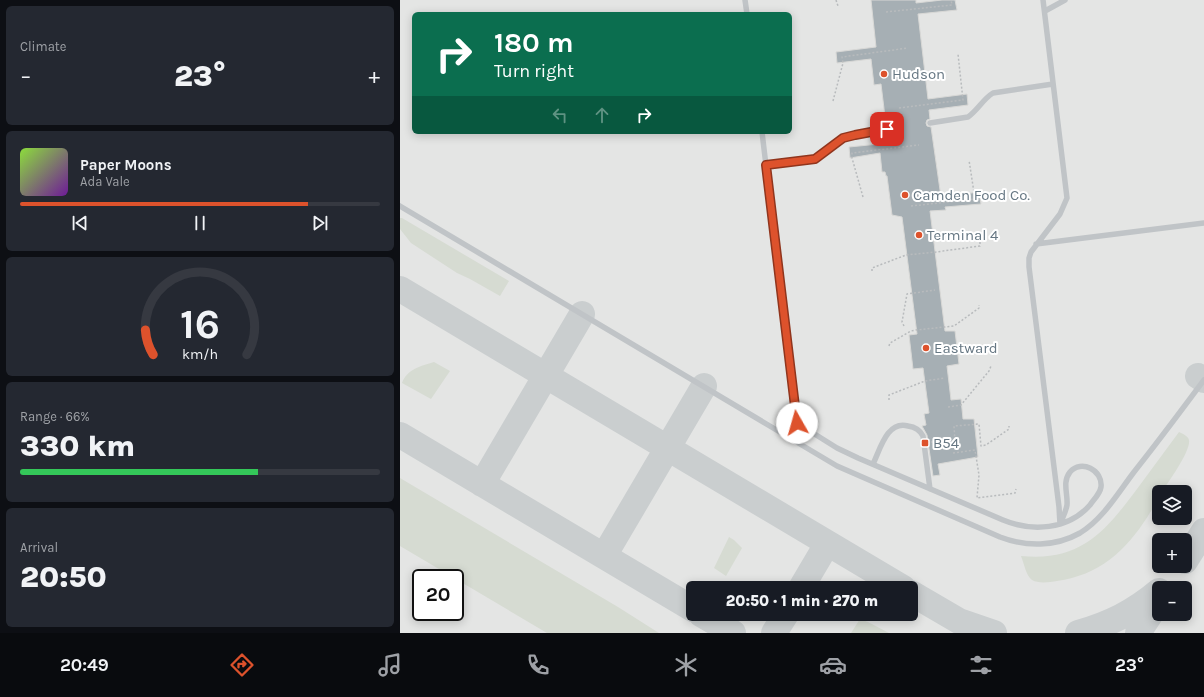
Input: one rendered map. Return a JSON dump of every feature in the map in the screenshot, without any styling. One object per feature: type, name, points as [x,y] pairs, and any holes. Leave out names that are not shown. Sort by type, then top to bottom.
[{"type":"lane","points":[[745,0],[747,12]]},
{"type":"lane","points":[[1043,0],[1067,198],[1060,214],[1031,252],[1029,267],[1060,524]]},
{"type":"lane","points":[[1045,11],[1065,0]]},
{"type":"lane","points":[[930,123],[968,117],[985,99],[993,93],[1053,84]]},
{"type":"lane","points":[[766,165],[815,159],[843,138],[887,129]]},
{"type":"lane","points":[[762,134],[799,443]]},
{"type":"lane","points":[[400,206],[848,472],[1000,537],[1022,543],[1048,544],[1074,536],[1098,518],[1112,502],[1204,380]]},
{"type":"lane","points":[[1036,244],[1204,223]]},
{"type":"lane","points":[[797,423],[837,448],[1018,526],[1034,528],[1060,524],[1081,513],[1099,493],[1101,480],[1092,469],[1088,467],[1079,467],[1068,475],[1066,484],[1067,504],[1060,524]]},
{"type":"lane","points":[[873,464],[888,433],[892,428],[900,425],[914,428],[921,432],[923,436],[930,489]]},
{"type":"path","points":[[836,0],[838,6]]},
{"type":"path","points":[[886,12],[952,5],[951,0]]},
{"type":"path","points":[[833,101],[843,63],[842,57],[908,48]]},
{"type":"path","points":[[899,108],[964,100],[958,54]]},
{"type":"path","points":[[863,197],[852,158],[852,152],[919,145]]},
{"type":"path","points":[[911,206],[975,199],[969,160]]},
{"type":"path","points":[[872,271],[872,268],[906,255],[980,246],[980,242]]},
{"type":"path","points":[[904,326],[902,322],[907,294],[935,290]]},
{"type":"path","points":[[889,346],[890,343],[911,331],[954,326],[979,308],[979,305]]},
{"type":"path","points":[[948,407],[961,405],[989,371],[991,366]]},
{"type":"path","points":[[889,400],[889,395],[925,381],[945,378]]},
{"type":"path","points":[[952,442],[955,441],[954,426],[979,424],[981,446],[986,445],[1009,429],[1009,426]]},
{"type":"path","points":[[930,442],[941,442]]},
{"type":"path","points":[[953,453],[975,450],[979,475],[977,498],[1015,493],[1016,489]]},
{"type":"shaded area","points":[[400,0],[1204,0],[1204,633],[400,633]]},
{"type":"shaded area","points":[[400,218],[509,281],[500,296],[457,273],[411,243],[400,229]]},
{"type":"shaded area","points":[[434,362],[450,371],[431,399],[402,383],[407,374],[411,371]]},
{"type":"shaded area","points":[[1179,432],[1186,436],[1189,440],[1189,445],[1183,459],[1167,485],[1152,485],[1152,510],[1139,529],[1120,551],[1110,560],[1098,567],[1072,578],[1057,581],[1038,582],[1030,578],[1021,556],[1042,557],[1060,554],[1075,549],[1102,531],[1125,504]]},
{"type":"shaded area","points":[[400,478],[618,607],[659,633],[547,633],[464,584],[464,569],[439,569],[400,546]]},
{"type":"shaded area","points":[[729,537],[742,548],[726,576],[714,568]]},
{"type":"shaded area","points":[[859,621],[865,621],[889,633],[851,633]]},
{"type":"building","name":"Terminal 4","points":[[871,0],[916,0],[916,3],[955,0],[957,10],[918,14],[928,99],[967,94],[968,105],[929,110],[930,119],[927,120],[926,123],[927,126],[931,127],[941,197],[979,192],[981,204],[945,207],[946,210],[930,211],[945,331],[955,331],[959,364],[947,366],[951,400],[961,399],[963,419],[974,419],[978,457],[938,464],[940,475],[933,476],[927,435],[922,426],[926,425],[924,414],[929,413],[923,368],[913,369],[909,335],[917,334],[902,217],[892,215],[887,176],[885,172],[882,172],[880,153],[850,158],[849,147],[889,143],[887,133],[890,132],[891,129],[890,126],[886,125],[881,84],[874,85],[871,59],[837,63],[836,52],[876,47]]},
{"type":"taxiway","points":[[400,289],[891,581]]},
{"type":"taxiway","points":[[482,484],[582,314]]},
{"type":"taxiway","points":[[1198,376],[1204,380]]},
{"type":"taxiway","points":[[604,556],[704,386]]},
{"type":"taxiway","points":[[400,435],[686,605]]},
{"type":"taxiway","points":[[1192,550],[1204,531]]},
{"type":"taxiway","points":[[805,581],[827,544]]},
{"type":"taxiway","points":[[1078,633],[1101,626],[1131,611],[1152,596]]},
{"type":"taxiway","points":[[918,597],[959,621],[994,633]]},
{"type":"taxiway","points":[[1138,633],[1152,612]]},
{"type":"taxiway","points":[[713,621],[733,633]]},
{"type":"taxiway","points":[[774,633],[782,621]]},
{"type":"place","name":"Hudson","points":[[884,74]]},
{"type":"place","name":"Camden Food Co.","points":[[905,195]]},
{"type":"place","name":"Terminal 4","points":[[919,235]]},
{"type":"place","name":"Eastward","points":[[926,348]]},
{"type":"place","name":"B54","points":[[925,443]]},
{"type":"route","points":[[797,423],[766,165],[815,159],[843,138],[887,129]]}]
